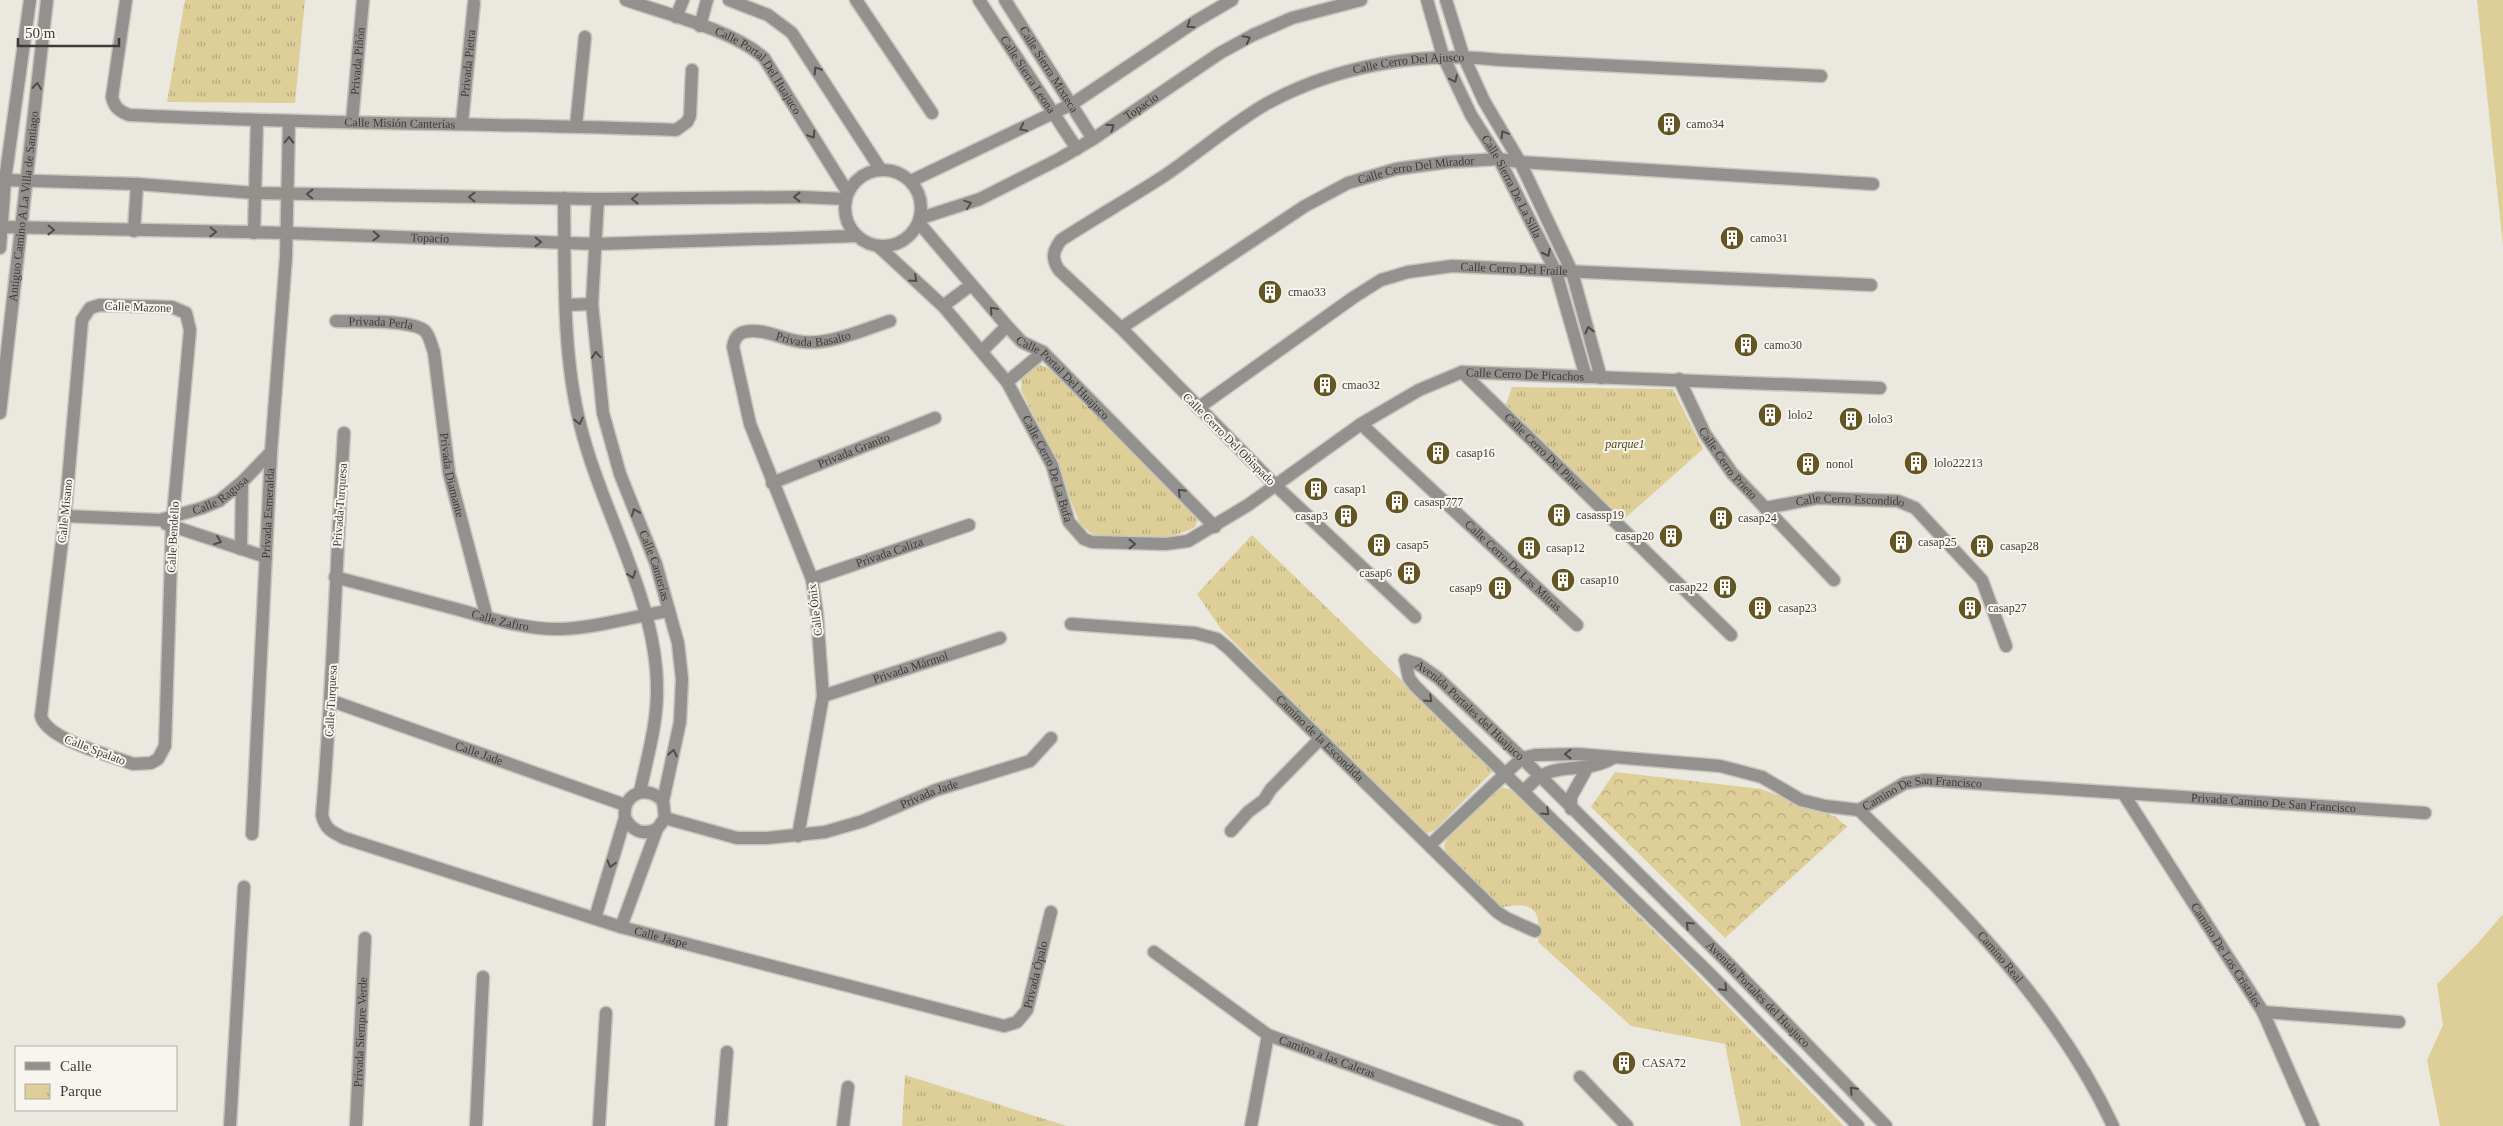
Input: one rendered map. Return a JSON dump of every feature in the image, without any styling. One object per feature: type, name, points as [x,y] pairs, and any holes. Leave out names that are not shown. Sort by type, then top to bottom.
[{"type":"street","points":[[0,248],[5,180],[30,0]]},
{"type":"street","name":"Antiguo Camino A La Villa de Santiago","points":[[0,413],[47,0]]},
{"type":"street","name":"Calle Misión Canterías","points":[[126,0],[112,97],[114,105],[120,111],[129,115],[257,121],[462,123],[676,130],[687,122],[690,116],[692,70]]},
{"type":"street","name":"Privada Piñón","points":[[352,122],[364,0]]},
{"type":"street","name":"Calle Portal Del Huajuco","points":[[626,0],[745,44],[764,58],[847,196]]},
{"type":"street","points":[[676,17],[683,0]]},
{"type":"street","points":[[700,26],[707,0]]},
{"type":"street","points":[[729,0],[768,15],[792,33],[881,170]]},
{"type":"street","points":[[856,0],[932,113]]},
{"type":"street","name":"Calle Sierra Leona","points":[[979,0],[1052,114],[1077,149]]},
{"type":"street","name":"Calle Sierra Mixteca","points":[[1005,0],[1093,140]]},
{"type":"street","points":[[911,181],[1072,104],[1196,21],[1232,0]]},
{"type":"street","name":"Topacio","points":[[920,221],[980,199],[1077,149],[1093,140],[1192,71],[1253,35],[1292,18],[1361,0]]},
{"type":"street","name":"Calle Sierra De La Silla","points":[[1427,0],[1444,56],[1471,115],[1499,159],[1556,272],[1586,377]]},
{"type":"street","name":"Calle Sierra De La Silla","points":[[1446,0],[1463,56],[1484,101],[1520,162],[1572,272],[1583,305],[1601,378]]},
{"type":"street","name":"Privada Pietra","points":[[462,123],[474,3]]},
{"type":"street","points":[[576,126],[585,37]]},
{"type":"street","points":[[1017,59],[1035,48]]},
{"type":"street","name":"Calle Cerro Del Ajusco","points":[[1053,255],[1061,240],[1164,175],[1267,104],[1305,86],[1374,64],[1444,56],[1463,56],[1501,60],[1821,76]]},
{"type":"street","points":[[254,233],[257,121]]},
{"type":"street","name":"Privada Esmeralda","points":[[252,834],[271,452],[286,233],[289,121]]},
{"type":"street","name":"Calle Cerro Del Mirador","points":[[1121,328],[1305,206],[1348,183],[1396,169],[1499,159],[1520,162],[1873,184]]},
{"type":"street","points":[[881,170],[892,171],[911,181],[918,192],[922,205],[920,221],[912,234],[902,242],[890,246],[866,243],[857,236],[849,225],[845,212],[847,196],[862,177],[881,170]]},
{"type":"street","points":[[5,180],[137,184],[288,194],[598,199],[847,196]]},
{"type":"street","points":[[134,231],[137,184]]},
{"type":"street","name":"Calle Canterías","points":[[564,198],[566,304],[570,362],[579,422],[594,474],[647,614],[657,690],[655,722],[640,792]]},
{"type":"street","name":"Calle Canterías","points":[[598,199],[592,304],[596,361],[603,413],[611,447],[656,564],[678,643],[682,680],[680,722],[663,801],[666,806],[665,818]]},
{"type":"street","name":"Calle Portal Del Huajuco","points":[[920,221],[971,284],[1022,342],[1043,352],[1215,527]]},
{"type":"street","name":"Topacio","points":[[2,227],[21,229],[286,233],[596,244],[857,236]]},
{"type":"street","points":[[878,246],[942,306],[1007,382],[1043,352]]},
{"type":"street","name":"Calle Cerro Del Obispado","points":[[1053,255],[1054,262],[1060,270],[1121,328],[1275,485],[1415,617]]},
{"type":"street","name":"Calle Cerro Del Fraile","points":[[1198,408],[1381,280],[1408,272],[1452,266],[1871,285]]},
{"type":"street","points":[[942,306],[971,284]]},
{"type":"street","points":[[566,304],[592,304]]},
{"type":"street","name":"Calle Mazone","points":[[90,308],[100,305],[172,307],[186,313]]},
{"type":"street","name":"Calle Misano","points":[[40,716],[65,516],[82,320],[90,308]]},
{"type":"street","name":"Calle Bendello","points":[[158,759],[165,746],[172,521],[190,330],[186,313]]},
{"type":"street","name":"Privada Perla","points":[[336,321],[408,325],[424,331]]},
{"type":"street","name":"Privada Basalto","points":[[736,337],[743,332],[754,331],[804,342],[816,342],[846,336],[890,321]]},
{"type":"street","points":[[982,351],[1007,326]]},
{"type":"street","name":"Privada Diamante","points":[[424,331],[434,352],[449,473],[487,618]]},
{"type":"street","name":"Calle Ónix","points":[[736,337],[733,352],[750,424],[812,579],[817,614],[823,696],[798,836]]},
{"type":"street","name":"Calle Cerro De Picachos","points":[[1215,527],[1361,424],[1419,390],[1462,372],[1880,388]]},
{"type":"street","name":"Calle Cerro Del Pinar","points":[[1462,372],[1731,635]]},
{"type":"street","name":"Calle Cerro Prieto","points":[[1679,379],[1705,434],[1718,455],[1732,473],[1834,580]]},
{"type":"street","name":"Calle Cerro De La Bufa","points":[[1007,382],[1052,465],[1069,522],[1084,539],[1104,544],[1166,544],[1188,541],[1215,527]]},
{"type":"street","name":"Privada Granito","points":[[772,483],[935,418]]},
{"type":"street","name":"Calle Cerro De Las Mitras","points":[[1361,424],[1577,625]]},
{"type":"street","name":"Privada Turquesa","points":[[335,577],[344,433]]},
{"type":"street","name":"Calle Ragusa","points":[[172,521],[219,500],[242,482],[271,452]]},
{"type":"street","points":[[241,549],[242,482]]},
{"type":"street","name":"Calle Cerro Escondido","points":[[1765,508],[1818,498],[1898,500],[1914,508],[1982,580],[2006,646]]},
{"type":"street","name":"Calle Ragusa","points":[[65,516],[172,521],[266,557]]},
{"type":"street","name":"Privada Caliza","points":[[812,579],[969,525]]},
{"type":"street","name":"Calle Zafiro","points":[[335,577],[487,618],[536,628],[559,629],[602,626],[647,614],[669,611]]},
{"type":"street","name":"Calle Turquesa","points":[[325,825],[322,815],[332,701],[335,577]]},
{"type":"street","name":"Camino de la Escondida","points":[[1071,624],[1196,633],[1217,639],[1497,912],[1506,918],[1535,930]]},
{"type":"street","name":"Privada Mármol","points":[[823,696],[1000,638]]},
{"type":"street","name":"Avenida Portales del Huajuco","points":[[1858,1126],[1709,973],[1524,790],[1415,686],[1409,678],[1405,660],[1418,664],[1438,678],[1522,758],[1570,809],[1731,966],[1886,1126]]},
{"type":"street","name":"Calle Jade","points":[[332,701],[625,811],[636,830],[646,832],[657,830]]},
{"type":"street","name":"Calle Spalato","points":[[40,716],[42,722],[58,736],[133,764],[151,764],[158,759]]},
{"type":"street","name":"Privada Jade","points":[[798,836],[825,832],[863,821],[936,790],[1030,760],[1051,738]]},
{"type":"street","points":[[1231,831],[1248,812],[1264,800],[1271,789],[1320,739]]},
{"type":"street","name":"Camino De San Francisco","points":[[1522,758],[1547,754],[1578,754],[1720,766],[1744,770],[1762,777],[1801,800],[1825,806],[1860,810],[1905,783],[1916,780],[2123,793]]},
{"type":"street","points":[[1430,845],[1522,758]]},
{"type":"street","name":"Camino De San Francisco","points":[[1524,790],[1539,777],[1558,770],[1602,765],[1613,758]]},
{"type":"street","points":[[1570,809],[1571,798],[1587,768]]},
{"type":"street","points":[[595,918],[625,811],[634,794],[649,791],[663,801]]},
{"type":"street","name":"Privada Camino De San Francisco","points":[[2123,793],[2425,813]]},
{"type":"street","name":"Camino De Los Cristales","points":[[2123,793],[2263,1012],[2313,1126]]},
{"type":"street","name":"Camino Real","points":[[1860,810],[1947,895],[1998,952],[2044,1010],[2096,1090],[2113,1126]]},
{"type":"street","points":[[621,927],[657,830],[665,818],[737,838],[798,836]]},
{"type":"street","name":"Calle Jaspe","points":[[325,825],[332,832],[344,838],[621,927],[1004,1026]]},
{"type":"street","points":[[230,1126],[244,887]]},
{"type":"street","name":"Privada Ópalo","points":[[1004,1026],[1017,1022],[1027,1010],[1051,912]]},
{"type":"street","name":"Privada Siempre Verde","points":[[356,1126],[365,938]]},
{"type":"street","name":"Camino a las Caleras","points":[[1154,952],[1268,1035],[1517,1126]]},
{"type":"street","points":[[476,1126],[483,977]]},
{"type":"street","points":[[2263,1012],[2399,1022]]},
{"type":"street","points":[[599,1126],[606,1013]]},
{"type":"street","points":[[1251,1126],[1268,1035]]},
{"type":"street","points":[[720,1126],[727,1052]]},
{"type":"street","points":[[1580,1077],[1627,1126]]},
{"type":"street","points":[[843,1126],[848,1086]]},
{"type":"green space","points":[[185,0],[305,0],[295,103],[167,102]]},
{"type":"green space","points":[[2477,0],[2503,0],[2503,246]]},
{"type":"green space","points":[[1039,364],[1050,369],[1129,445],[1197,516],[1198,520],[1195,527],[1171,536],[1133,538],[1094,535],[1080,524],[1050,448],[1021,390],[1022,376]]},
{"type":"green space","name":"parque1","points":[[1512,387],[1673,389],[1703,449],[1622,521],[1506,405]]},
{"type":"green space","points":[[1252,535],[1494,770],[1435,830],[1428,833],[1419,828],[1221,629],[1197,594]]},
{"type":"green space","points":[[1615,772],[1761,789],[1836,817],[1847,827],[1725,938],[1591,807]]},
{"type":"green space","points":[[1501,787],[1513,790],[1677,954],[1844,1126],[1741,1126],[1725,1044],[1631,1026],[1538,942],[1538,922],[1533,910],[1520,905],[1500,908],[1446,852],[1444,846],[1447,839]]},
{"type":"green space","points":[[2503,914],[2503,1126],[2440,1126],[2427,1060],[2443,1025],[2437,984],[2478,943]]},
{"type":"green space","points":[[905,1075],[1067,1126],[902,1126]]},
{"type":"place","name":"camo34","points":[[1669,124]]},
{"type":"place","name":"camo31","points":[[1732,238]]},
{"type":"place","name":"cmao33","points":[[1270,292]]},
{"type":"place","name":"camo30","points":[[1746,345]]},
{"type":"place","name":"cmao32","points":[[1325,385]]},
{"type":"place","name":"lolo2","points":[[1770,415]]},
{"type":"place","name":"lolo3","points":[[1851,419]]},
{"type":"place","name":"casap16","points":[[1438,453]]},
{"type":"place","name":"lolo22213","points":[[1916,463]]},
{"type":"place","name":"nonol","points":[[1808,464]]},
{"type":"place","name":"casap1","points":[[1316,489]]},
{"type":"place","name":"casasp777","points":[[1397,502]]},
{"type":"place","name":"casassp19","points":[[1559,515]]},
{"type":"place","name":"casap3","points":[[1346,516]]},
{"type":"place","name":"casap24","points":[[1721,518]]},
{"type":"place","name":"casap20","points":[[1671,536]]},
{"type":"place","name":"casap25","points":[[1901,542]]},
{"type":"place","name":"casap5","points":[[1379,545]]},
{"type":"place","name":"casap28","points":[[1982,546]]},
{"type":"place","name":"casap12","points":[[1529,548]]},
{"type":"place","name":"casap6","points":[[1409,573]]},
{"type":"place","name":"casap10","points":[[1563,580]]},
{"type":"place","name":"casap22","points":[[1725,587]]},
{"type":"place","name":"casap9","points":[[1500,588]]},
{"type":"place","name":"casap23","points":[[1760,608]]},
{"type":"place","name":"casap27","points":[[1970,608]]},
{"type":"place","name":"CASA72","points":[[1624,1063]]}]
